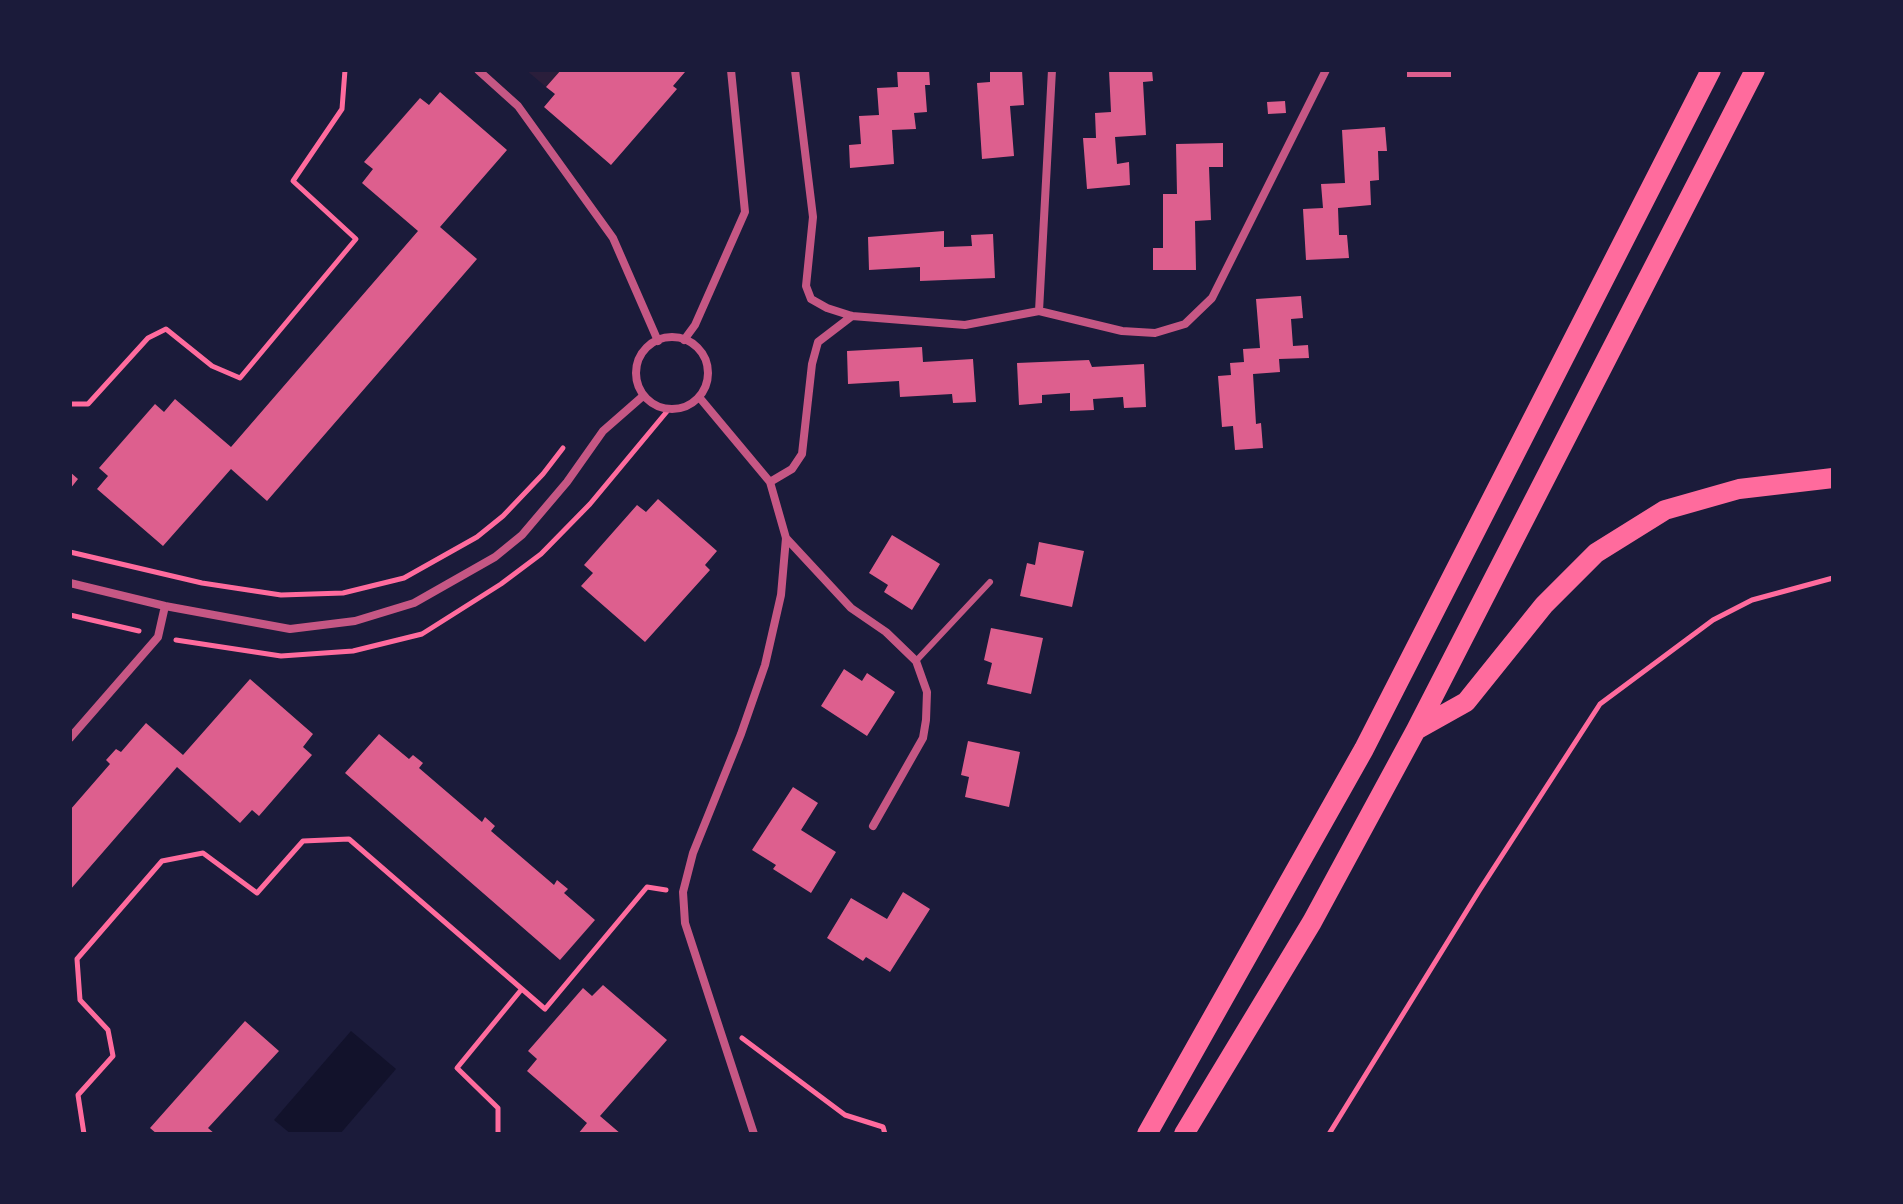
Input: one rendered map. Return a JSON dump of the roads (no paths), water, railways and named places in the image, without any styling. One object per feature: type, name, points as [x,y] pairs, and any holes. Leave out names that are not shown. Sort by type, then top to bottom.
[{"type":"main road","points":[[1147,1134],[1364,749],[1711,70]]},
{"type":"main road","points":[[1184,1134],[1312,922],[1416,730],[1755,70]]},
{"type":"main road","points":[[1416,730],[1466,702],[1544,605],[1596,553],[1665,510],[1739,489],[1833,478]]},
{"type":"street","points":[[478,70],[518,106],[613,238],[658,341]]},
{"type":"street","points":[[684,340],[695,325],[745,212],[731,70]]},
{"type":"street","points":[[795,70],[813,217],[806,286],[811,299],[852,316],[965,325],[1039,311],[1122,331],[1155,333],[1185,324],[1212,298],[1326,70]]},
{"type":"street","points":[[1039,311],[1052,70]]},
{"type":"street","points":[[770,482],[792,469],[802,454],[812,364],[818,342],[852,316]]},
{"type":"street","points":[[674,337],[684,340],[702,353],[708,376],[699,397],[690,404],[669,409],[659,407],[643,396],[635,374],[637,362],[643,351],[658,341],[674,337]]},
{"type":"street","points":[[70,583],[165,606],[290,629],[355,621],[414,603],[495,557],[522,535],[567,482],[603,431],[643,396]]},
{"type":"street","points":[[699,397],[770,482],[786,538],[781,595],[765,665],[693,853],[683,892],[685,923],[754,1134]]},
{"type":"street","points":[[786,538],[851,608],[886,632],[916,661],[927,692],[923,738],[873,826]]},
{"type":"street","points":[[70,738],[158,637],[165,606]]},
{"type":"lane","points":[[916,661],[990,582]]}]
